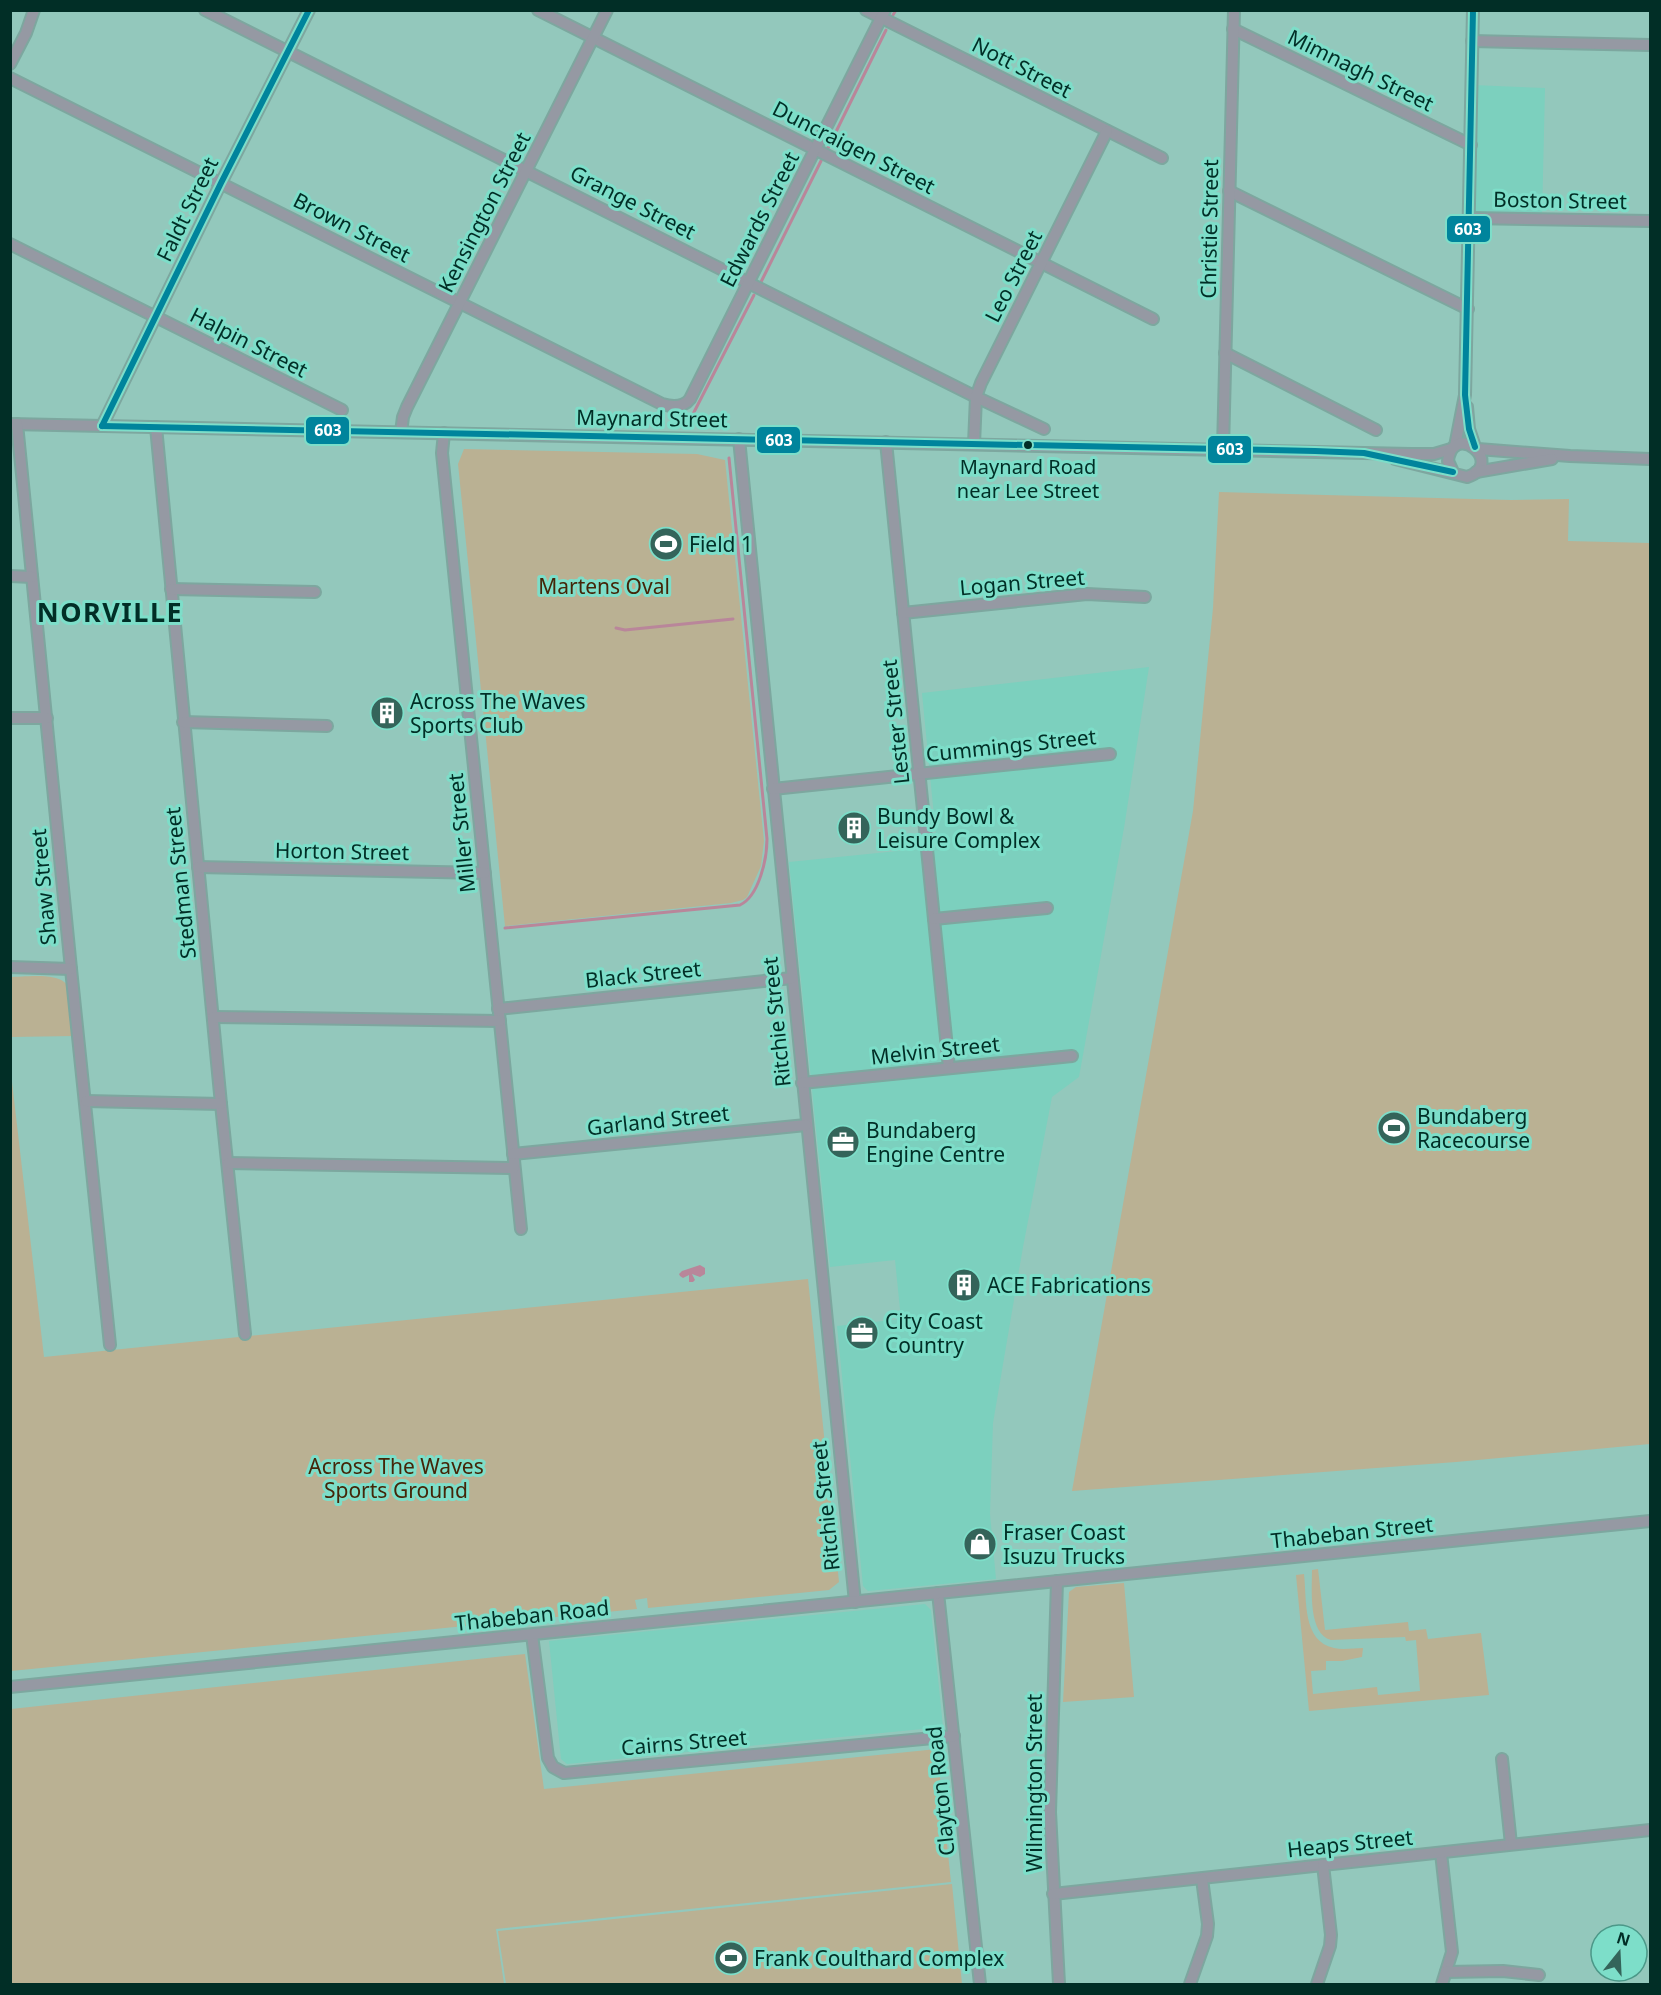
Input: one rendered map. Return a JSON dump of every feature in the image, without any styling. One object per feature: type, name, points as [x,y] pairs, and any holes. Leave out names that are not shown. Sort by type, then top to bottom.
[{"type":"street","points":[[10,64],[26,33],[34,10]]},
{"type":"street","name":"Grange Street","points":[[206,10],[1044,429]]},
{"type":"street","name":"Faldt Street","points":[[102,426],[309,10]]},
{"type":"street","name":"Duncraigen Street","points":[[538,10],[1153,319]]},
{"type":"street","name":"Kensington Street","points":[[401,432],[402,420],[407,407],[607,10]]},
{"type":"street","name":"Nott Street","points":[[866,10],[883,14],[1162,158]]},
{"type":"street","name":"Christie Street","points":[[1223,449],[1234,10]]},
{"type":"street","points":[[1466,395],[1448,461],[1453,472],[1464,477],[1472,476],[1481,461],[1469,429],[1466,395],[1473,10]]},
{"type":"street","name":"Edwards Street","points":[[678,406],[690,399],[883,14]]},
{"type":"street","name":"Mimnagh Street","points":[[1233,29],[1471,145]]},
{"type":"street","points":[[1472,40],[1650,45]]},
{"type":"street","name":"Brown Street","points":[[10,78],[662,404],[678,406]]},
{"type":"street","name":"Leo Street","points":[[974,444],[976,397],[981,383],[1107,131]]},
{"type":"street","points":[[1229,191],[1468,309]]},
{"type":"street","name":"Boston Street","points":[[1470,218],[1650,221]]},
{"type":"street","name":"Halpin Street","points":[[10,244],[342,410]]},
{"type":"street","points":[[1225,353],[1376,430]]},
{"type":"street","name":"Maynard Street","points":[[14,424],[1364,453],[1434,454],[1453,448]]},
{"type":"street","name":"Shaw Street","points":[[14,424],[32,577],[110,1345]]},
{"type":"street","name":"Stedman Street","points":[[156,427],[183,722],[245,1334]]},
{"type":"street","name":"Miller Street","points":[[444,433],[442,453],[521,1229]]},
{"type":"street","name":"Ritchie Street","points":[[739,439],[855,1602]]},
{"type":"street","name":"Lester Street","points":[[886,442],[949,1068]]},
{"type":"street","points":[[1453,448],[1465,443],[1476,448],[1570,456],[1650,459]]},
{"type":"street","name":"Maynard Street","points":[[1364,453],[1453,472]]},
{"type":"street","points":[[1476,472],[1570,456]]},
{"type":"street","points":[[10,576],[32,577]]},
{"type":"street","points":[[171,589],[315,592]]},
{"type":"street","name":"Logan Street","points":[[903,613],[1087,594],[1145,597]]},
{"type":"street","points":[[10,718],[46,718]]},
{"type":"street","points":[[183,722],[327,726]]},
{"type":"street","name":"Cummings Street","points":[[773,789],[1110,754]]},
{"type":"street","name":"Horton Street","points":[[198,867],[485,873]]},
{"type":"street","points":[[934,919],[1047,908]]},
{"type":"street","points":[[10,967],[71,969]]},
{"type":"street","name":"Black Street","points":[[498,1009],[792,978]]},
{"type":"street","points":[[213,1017],[500,1021]]},
{"type":"street","name":"Melvin Street","points":[[802,1083],[1072,1056]]},
{"type":"street","points":[[86,1101],[221,1104]]},
{"type":"street","name":"Garland Street","points":[[513,1154],[806,1125]]},
{"type":"street","points":[[228,1163],[514,1168]]},
{"type":"street","name":"Thabeban Street","points":[[1057,1581],[1650,1521]]},
{"type":"street","name":"Thabeban Road","points":[[10,1687],[1057,1581]]},
{"type":"street","name":"Wilmington Street","points":[[1057,1581],[1050,1812],[1059,1984]]},
{"type":"street","name":"Clayton Road","points":[[938,1593],[980,1984]]},
{"type":"street","name":"Cairns Street","points":[[532,1635],[548,1758],[553,1767],[564,1773],[954,1736]]},
{"type":"street","points":[[1502,1759],[1511,1844]]},
{"type":"street","name":"Heaps Street","points":[[1053,1894],[1650,1830]]},
{"type":"street","points":[[1441,1853],[1452,1952],[1442,1984]]},
{"type":"street","points":[[1317,1984],[1330,1946],[1331,1935],[1323,1865]]},
{"type":"street","points":[[1190,1984],[1207,1936],[1208,1924],[1202,1879]]},
{"type":"street","points":[[1446,1972],[1503,1971],[1539,1975]]},
{"type":"shaded area","points":[[1473,85],[1545,88],[1542,218],[1471,217]]},
{"type":"shaded area","points":[[1149,667],[1124,828],[1079,1077],[1052,1097],[1023,1247],[993,1423],[990,1514],[996,1579],[868,1591],[863,1586],[837,1326],[901,1319],[895,1260],[830,1267],[789,862],[937,847],[922,693]]},
{"type":"shaded area","points":[[700,1265],[705,1268],[705,1274],[700,1277],[692,1274],[695,1280],[693,1282],[689,1282],[689,1275],[683,1278],[679,1274],[682,1271]]},
{"type":"shaded area","points":[[925,1604],[931,1610],[943,1727],[567,1764],[561,1759],[549,1641]]},
{"type":"green space","name":"Martens Oval","points":[[464,449],[697,454],[725,460],[764,841],[761,866],[747,897],[743,900],[505,926],[458,464]]},
{"type":"green space","name":"Bundaberg Racecourse","points":[[1219,492],[1511,500],[1569,499],[1568,541],[1650,543],[1650,1444],[1456,1462],[1072,1491],[1193,811],[1213,608]]},
{"type":"green space","points":[[43,976],[59,979],[65,983],[71,997],[75,1036],[11,1037],[10,977]]},
{"type":"green space","name":"Across The Waves Sports Ground","points":[[10,1065],[44,1357],[808,1279],[839,1582],[829,1590],[648,1608],[647,1598],[635,1600],[637,1609],[11,1671]]},
{"type":"green space","points":[[1318,1569],[1325,1630],[1408,1622],[1409,1631],[1426,1629],[1428,1639],[1481,1633],[1489,1695],[1309,1711],[1296,1575],[1304,1574],[1308,1618],[1316,1637],[1324,1644],[1334,1648],[1363,1648],[1362,1657],[1326,1661],[1326,1670],[1311,1671],[1313,1694],[1377,1687],[1378,1695],[1420,1691],[1416,1640],[1406,1641],[1405,1637],[1331,1640],[1318,1629],[1313,1610],[1312,1570]]},
{"type":"green space","points":[[1124,1583],[1134,1697],[1063,1702],[1069,1592],[1076,1587]]},
{"type":"green space","points":[[525,1654],[544,1789],[937,1749],[951,1882],[496,1929],[504,1984],[11,1984],[11,1709]]},
{"type":"green space","name":"Frank Coulthard Complex","points":[[952,1884],[962,1984],[506,1984],[498,1931]]},
{"type":"waterway","points":[[893,15],[896,10]]},
{"type":"waterway","points":[[827,150],[886,30]]},
{"type":"waterway","points":[[761,282],[821,161]]},
{"type":"waterway","points":[[693,420],[691,418],[754,295]]},
{"type":"waterway","points":[[505,928],[740,905],[747,900],[757,885],[761,876],[767,839],[729,458]]},
{"type":"waterway","points":[[616,628],[625,630],[733,619]]},
{"type":"transit line","name":"603","points":[[102,426],[309,10]]},
{"type":"transit line","name":"603","points":[[1473,10],[1465,395],[1469,429],[1475,447]]},
{"type":"transit line","name":"603","points":[[102,426],[1315,451],[1364,453],[1453,472]]},
{"type":"place","name":"Maynard Road near Lee Street","points":[[1028,445]]},
{"type":"place","name":"Field 1","points":[[666,544]]},
{"type":"place","name":"Across The Waves Sports Club","points":[[387,713]]},
{"type":"place","name":"Bundy Bowl & Leisure Complex","points":[[854,828]]},
{"type":"place","name":"Bundaberg Racecourse","points":[[1394,1128]]},
{"type":"place","name":"Bundaberg Engine Centre","points":[[843,1142]]},
{"type":"place","name":"ACE Fabrications","points":[[964,1285]]},
{"type":"place","name":"City Coast Country","points":[[862,1333]]},
{"type":"place","name":"Fraser Coast Isuzu Trucks","points":[[980,1544]]},
{"type":"place","name":"Frank Coulthard Complex","points":[[731,1958]]},
{"type":"district","name":"NORVILLE","points":[[110,611]]}]
